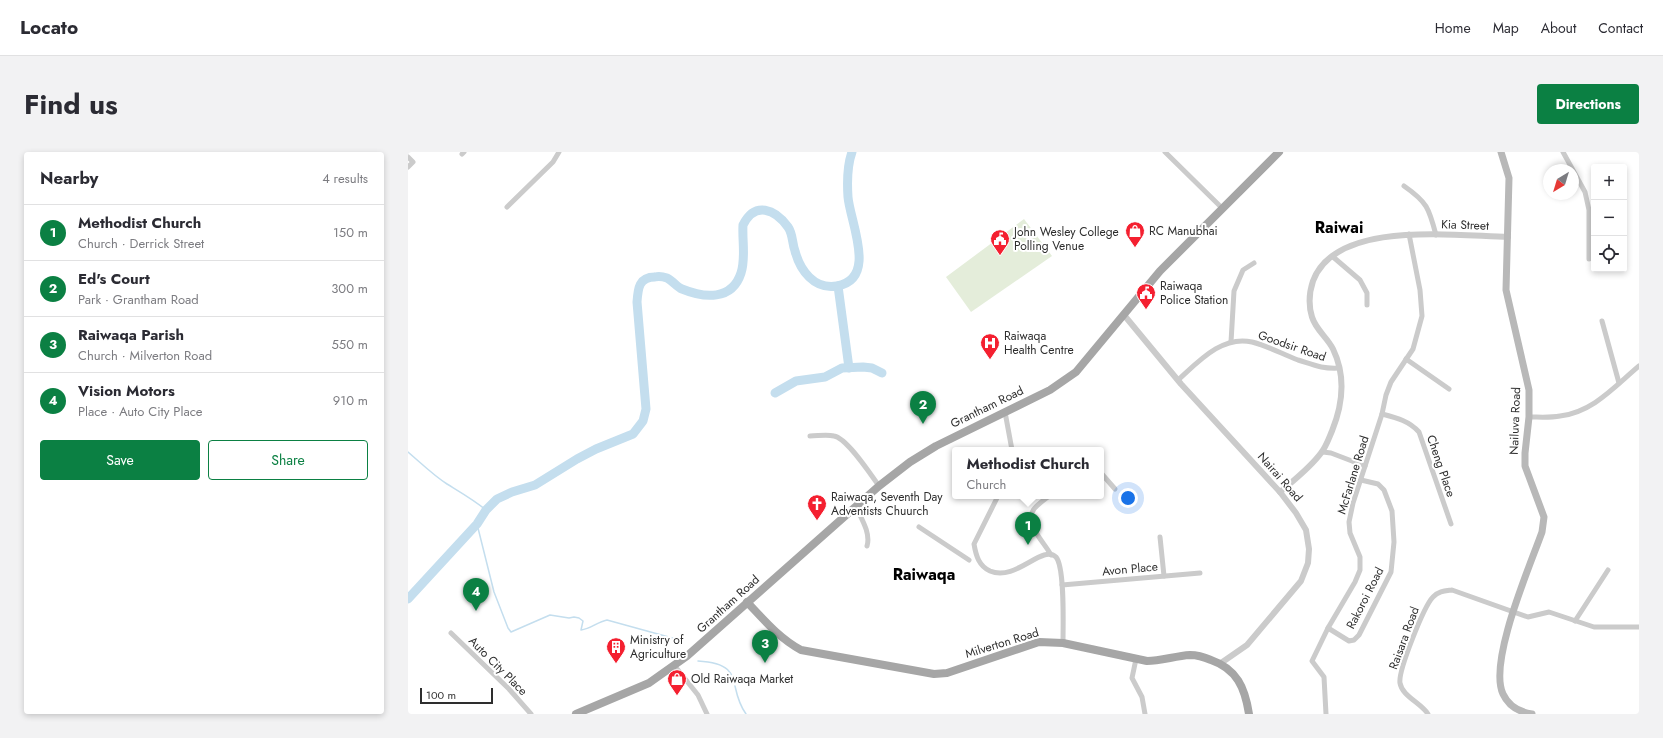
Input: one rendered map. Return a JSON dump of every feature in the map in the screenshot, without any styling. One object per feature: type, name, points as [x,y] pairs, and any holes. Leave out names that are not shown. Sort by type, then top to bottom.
[{"type":"main road","name":"Grantham Road","points":[[576,714],[636,689],[687,656],[879,486],[910,462],[936,446],[1055,387],[1076,372],[1160,270],[1279,152]]},
{"type":"main road","name":"Nailuva Road","points":[[1501,152],[1509,178],[1506,290],[1530,390],[1525,466],[1544,517],[1542,532],[1505,636],[1500,678],[1502,693],[1509,704],[1519,712],[1532,714]]},
{"type":"main road","name":"Milverton Road","points":[[747,602],[773,631],[789,644],[801,650],[920,672],[947,673],[1038,642],[1063,643],[1158,661],[1172,657],[1191,655],[1206,658],[1221,663],[1232,671],[1240,683],[1248,702],[1249,714]]},
{"type":"street","points":[[507,207],[553,162],[559,152]]},
{"type":"street","points":[[1165,152],[1222,208]]},
{"type":"street","points":[[1563,152],[1585,192],[1589,210],[1590,259]]},
{"type":"street","points":[[408,158],[413,162],[408,167]]},
{"type":"street","points":[[1404,186],[1419,196],[1428,207],[1436,235]]},
{"type":"street","name":"Kia Street","points":[[1323,452],[1334,427],[1342,393],[1340,368],[1333,348],[1317,330],[1309,304],[1309,292],[1317,271],[1332,256],[1344,248],[1386,236],[1409,234],[1508,237]]},
{"type":"street","name":"McFarlane Road","points":[[1326,714],[1324,677],[1312,661],[1328,628],[1355,582],[1360,570],[1360,557],[1350,533],[1349,522],[1353,503],[1382,414],[1386,394],[1391,382],[1413,349],[1422,316],[1420,290],[1409,234]]},
{"type":"street","points":[[1332,256],[1360,280],[1367,293],[1367,305]]},
{"type":"street","points":[[1231,342],[1234,291],[1243,270],[1254,263]]},
{"type":"street","name":"Nairai Road","points":[[1124,315],[1178,380],[1280,492],[1296,513],[1306,530],[1309,549],[1308,564],[1301,581],[1247,645],[1221,663]]},
{"type":"street","points":[[1602,321],[1619,383]]},
{"type":"street","name":"Goodsir Road","points":[[1178,380],[1204,357],[1217,348],[1231,342],[1251,342],[1316,367],[1340,368]]},
{"type":"street","points":[[1406,360],[1449,389]]},
{"type":"street","points":[[1529,417],[1559,416],[1583,410],[1594,405],[1639,366]]},
{"type":"street","points":[[1005,412],[1011,447]]},
{"type":"street","name":"Cheng Place","points":[[1382,414],[1400,418],[1409,423],[1419,432],[1451,524]]},
{"type":"street","points":[[810,436],[825,435],[840,438],[863,464],[879,486]]},
{"type":"street","points":[[1280,492],[1323,452],[1331,453],[1365,466]]},
{"type":"street","points":[[1104,477],[1115,489]]},
{"type":"street","name":"Rakoroi Road","points":[[1328,628],[1349,641],[1354,640],[1362,628],[1391,572],[1394,542],[1392,511],[1389,499],[1384,490],[1378,484],[1361,480]]},
{"type":"street","points":[[996,499],[974,544],[979,562],[984,568],[1003,574],[1010,573],[1039,557],[1051,555],[1056,557],[1060,564],[1062,585],[1063,643]]},
{"type":"street","points":[[1046,499],[1034,509],[1031,514],[1031,520],[1036,532],[1046,545],[1051,555]]},
{"type":"street","points":[[856,507],[868,539],[867,546]]},
{"type":"street","points":[[919,527],[969,560]]},
{"type":"street","points":[[1160,537],[1164,576]]},
{"type":"street","points":[[1575,621],[1608,570]]},
{"type":"street","name":"Avon Place","points":[[1062,585],[1200,573]]},
{"type":"street","name":"Raisara Road","points":[[1428,714],[1416,701],[1405,694],[1400,683],[1402,667],[1426,608],[1432,598],[1441,591],[1452,590],[1528,616],[1549,612],[1599,627],[1639,627]]},
{"type":"street","name":"Auto City Place","points":[[451,633],[509,689],[531,714]]},
{"type":"street","points":[[1136,658],[1132,678],[1142,696],[1145,714]]},
{"type":"street","points":[[674,665],[698,695],[706,714]]},
{"type":"green space","points":[[1024,219],[1052,256],[971,312],[946,277]]},
{"type":"waterway","points":[[408,599],[477,524],[486,510],[497,499],[512,492],[535,485],[596,449],[633,434],[643,421],[646,409],[637,302],[640,284],[643,281],[650,278],[666,278],[682,289],[708,295],[724,293],[731,289],[737,282],[741,273],[744,255],[743,225],[748,217],[759,210],[771,212],[788,227],[800,265],[815,282],[821,285],[837,286],[849,281],[856,273],[859,261],[859,248],[848,197],[848,174],[852,152]]},
{"type":"waterway","points":[[838,286],[849,368]]},
{"type":"waterway","points":[[775,393],[796,381],[825,377],[842,368],[872,368],[882,373]]},
{"type":"waterway","points":[[408,452],[432,473],[486,510]]},
{"type":"waterway","points":[[477,524],[494,592],[511,632],[550,615],[579,618],[583,621],[581,630],[607,620],[676,639],[683,643]]},
{"type":"waterway","points":[[698,661],[713,663],[723,667],[729,672],[733,678],[740,704],[746,714]]},
{"type":"place","name":"RC Manubhai","points":[[1135,248]]},
{"type":"place","name":"John Wesley College Polling Venue","points":[[1000,256]]},
{"type":"place","name":"Raiwaqa Police Station","points":[[1146,310]]},
{"type":"place","name":"Raiwaqa Health Centre","points":[[990,360]]},
{"type":"place","name":"Ed's Court","points":[[923,424]]},
{"type":"place","name":"Raiwaqa, Seventh Day Adventists Chuurch","points":[[817,521]]},
{"type":"place","name":"Methodist Church","points":[[1028,545]]},
{"type":"place","name":"Vision Motors","points":[[476,611]]},
{"type":"place","name":"Raiwaqa Parish","points":[[765,663]]},
{"type":"place","name":"Ministry of Agriculture","points":[[616,664]]},
{"type":"place","name":"Old Raiwaqa Market","points":[[677,696]]},
{"type":"district","name":"Raiwai","points":[[1339,227]]},
{"type":"district","name":"Raiwaqa","points":[[924,574]]}]
